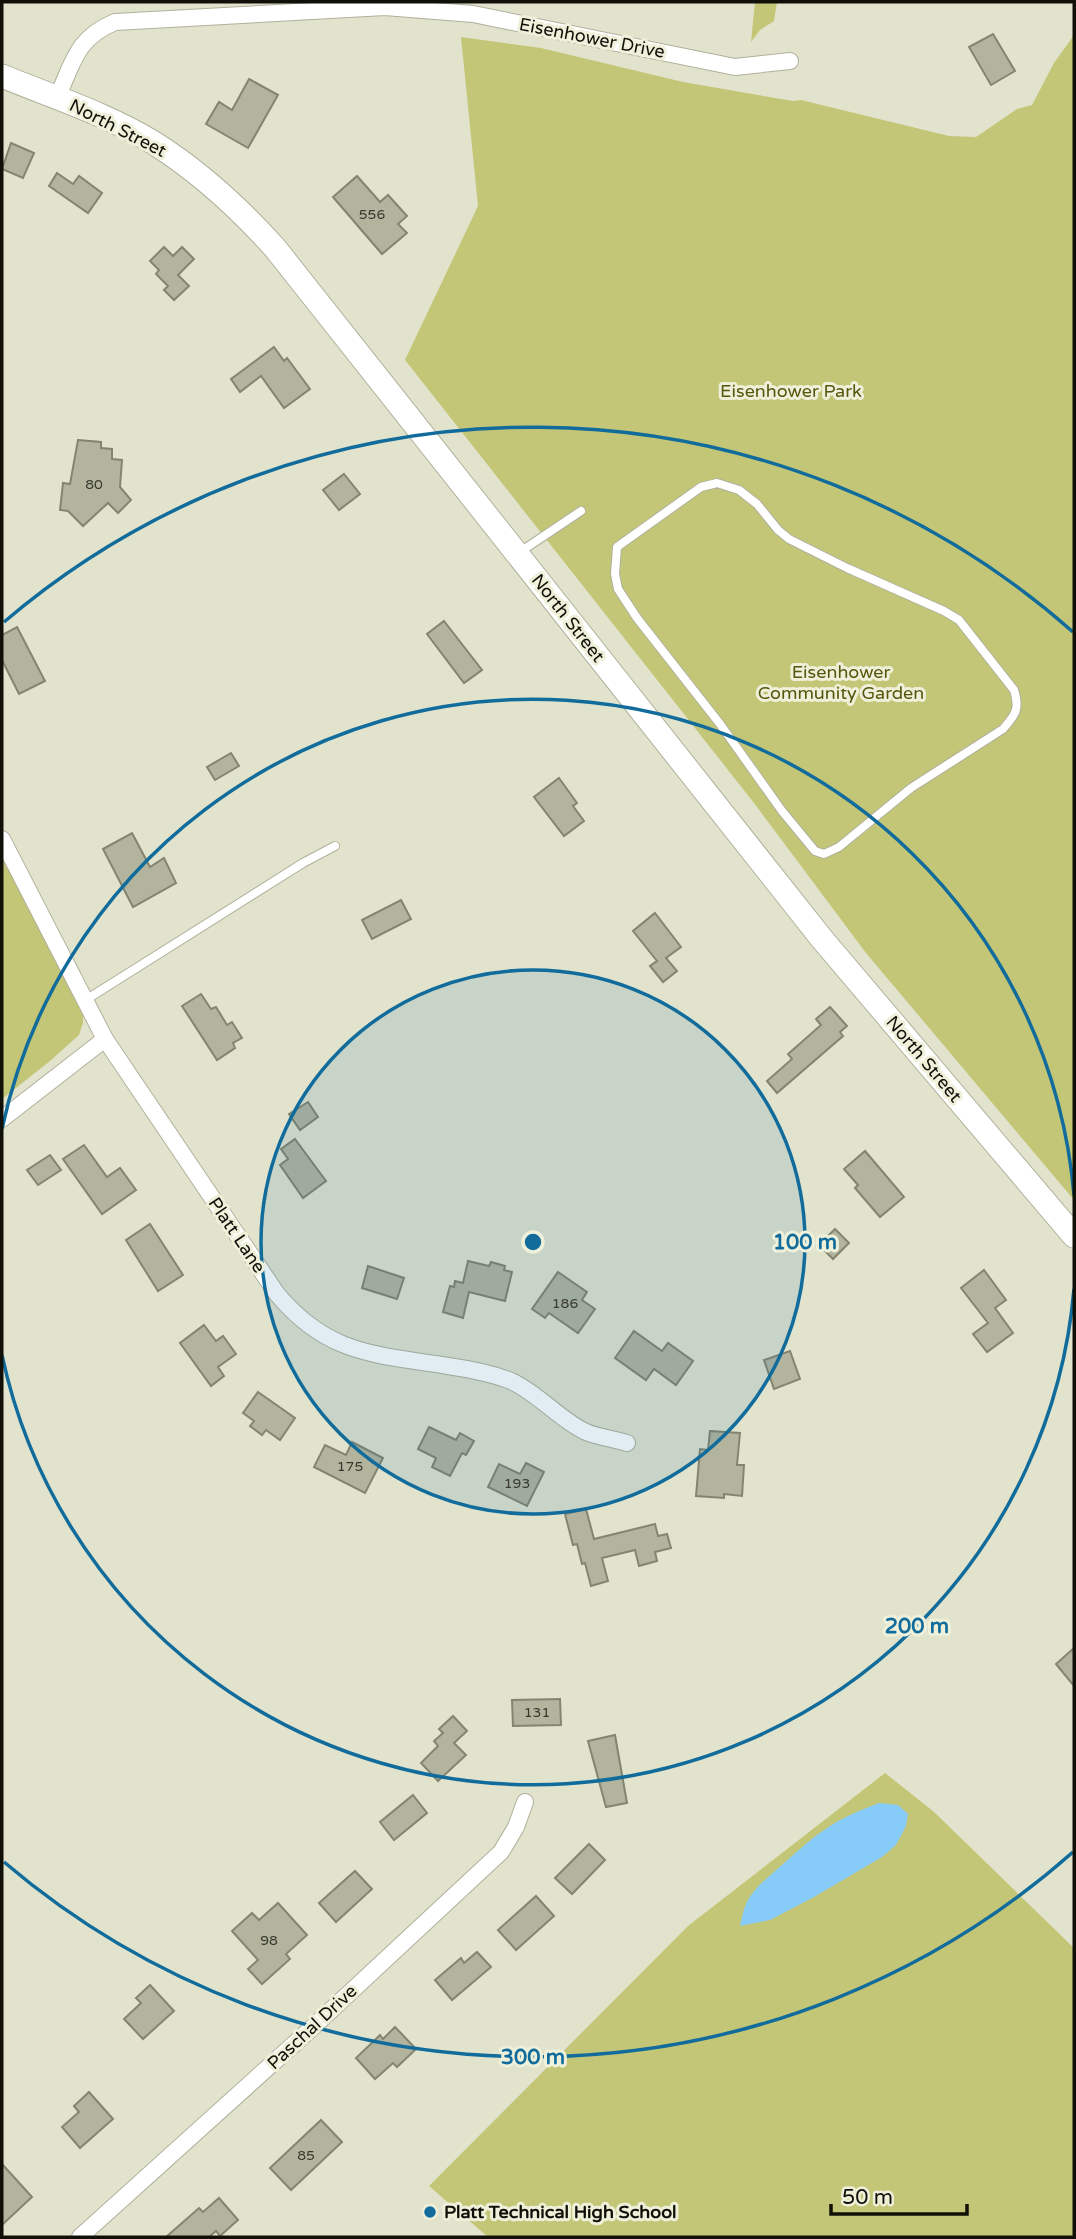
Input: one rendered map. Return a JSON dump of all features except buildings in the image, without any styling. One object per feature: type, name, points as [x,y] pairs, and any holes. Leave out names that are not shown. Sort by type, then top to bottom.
[{"type":"main road","name":"North Street","points":[[2,76],[105,118],[151,142],[198,173],[253,223],[814,929],[1074,1236]]},
{"type":"street","name":"Eisenhower Drive","points":[[57,98],[85,40],[115,22],[385,7],[472,14],[735,67],[790,61]]},
{"type":"street","name":"Platt Lane","points":[[2,839],[105,1039],[277,1294],[309,1327],[335,1342],[363,1352],[497,1376],[527,1390],[585,1432],[627,1443]]},
{"type":"street","points":[[2,1119],[105,1039]]},
{"type":"street","name":"Paschal Drive","points":[[80,2237],[314,2026],[501,1852],[516,1827],[525,1802]]},
{"type":"lane","points":[[717,483],[739,490],[757,504],[778,530],[789,538],[846,568],[944,611],[958,620],[1014,690],[1018,702],[1015,716],[986,741],[911,788],[839,847],[824,854],[815,851],[636,618],[618,589],[615,574],[617,547],[674,505],[701,487],[717,483]]},
{"type":"lane","points":[[517,553],[581,511]]},
{"type":"lane","points":[[84,1001],[291,870],[335,846]]},
{"type":"green space","points":[[755,2],[777,2],[774,21],[760,30],[751,42]]},
{"type":"green space","name":"Eisenhower Park","points":[[1074,35],[1074,1200],[866,953],[754,803],[405,360],[478,206],[461,37],[541,48],[683,82],[793,101],[801,100],[949,136],[976,137],[1017,109],[1032,105],[1054,63]]},
{"type":"green space","points":[[2,852],[83,1002],[83,1023],[79,1035],[2,1099]]},
{"type":"green space","points":[[885,1773],[933,1811],[1074,1948],[1074,2237],[488,2237],[429,2186],[688,1926]]},
{"type":"water","points":[[879,1803],[898,1805],[908,1814],[906,1826],[896,1845],[882,1857],[770,1920],[740,1926],[748,1900],[769,1876],[827,1828]]},
{"type":"place","name":"Platt Technical High School","points":[[430,2212]]},
{"type":"park label","name":"Eisenhower Community Garden","points":[[841,682]]}]
